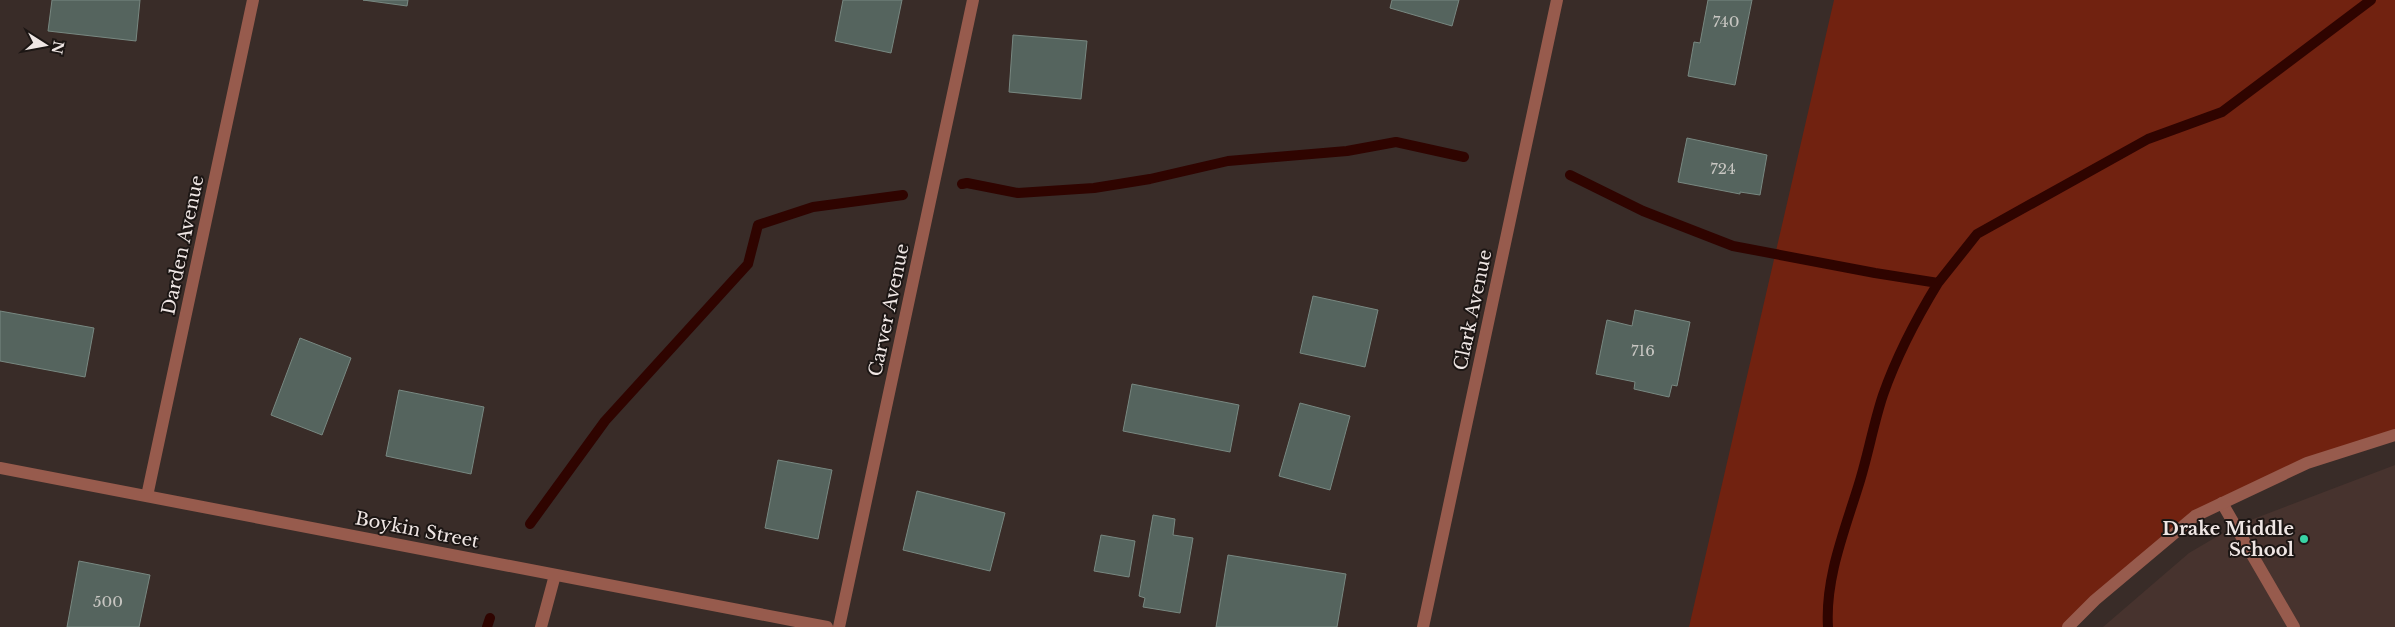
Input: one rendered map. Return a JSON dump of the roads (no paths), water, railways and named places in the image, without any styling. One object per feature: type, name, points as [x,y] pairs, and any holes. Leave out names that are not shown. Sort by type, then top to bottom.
[{"type":"street","name":"Darden Avenue","points":[[147,496],[252,0]]},
{"type":"street","name":"Carver Avenue","points":[[839,627],[973,0]]},
{"type":"street","name":"Clark Avenue","points":[[1423,627],[1557,0]]},
{"type":"street","points":[[2068,627],[2095,600],[2194,516],[2307,463],[2395,435]]},
{"type":"street","name":"Boykin Street","points":[[0,468],[827,627]]},
{"type":"street","points":[[2222,503],[2294,627]]},
{"type":"street","points":[[541,627],[555,575]]},
{"type":"waterway","points":[[1570,175],[1643,211],[1733,246],[1938,283],[1977,234],[2148,139],[2222,112],[2371,0]]},
{"type":"waterway","points":[[962,184],[967,183],[1018,193],[1094,188],[1150,179],[1228,161],[1347,151],[1396,142],[1464,157]]},
{"type":"waterway","points":[[530,524],[605,421],[748,264],[758,225],[813,207],[903,195]]},
{"type":"waterway","points":[[1828,627],[1829,591],[1832,573],[1862,475],[1883,395],[1907,338],[1938,283]]},
{"type":"waterway","points":[[487,627],[490,618]]},
{"type":"place","name":"Drake Middle School","points":[[2304,539]]}]
